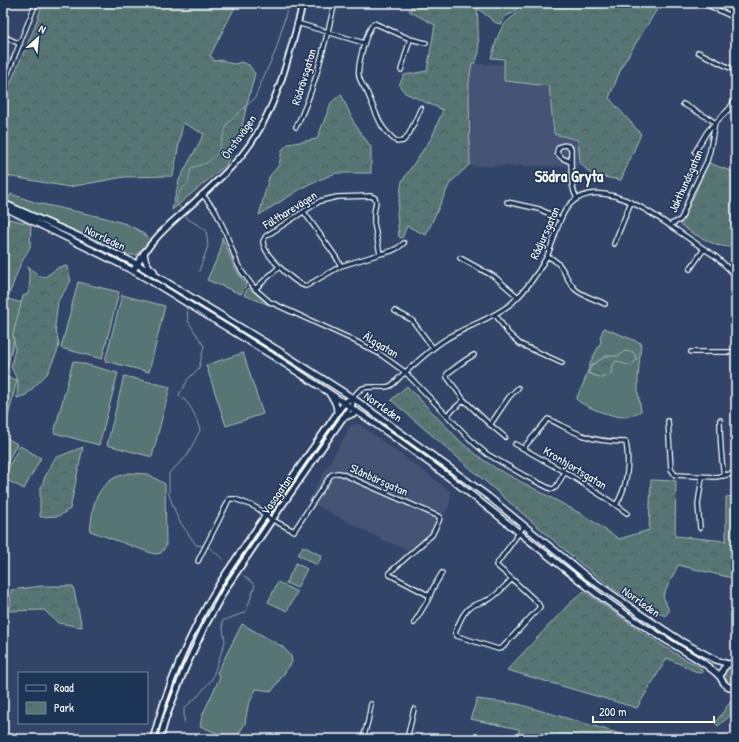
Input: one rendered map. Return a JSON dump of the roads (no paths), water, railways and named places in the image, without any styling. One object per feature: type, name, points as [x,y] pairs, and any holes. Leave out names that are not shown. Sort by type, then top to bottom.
[{"type":"main road","name":"Norrleden","points":[[3,203],[138,264],[288,356],[353,398],[447,466],[585,575],[639,613],[711,658],[728,664]]},
{"type":"main road","name":"Norrleden","points":[[3,208],[81,244],[133,271],[168,291],[329,392],[428,461],[608,602],[713,669],[720,676],[726,686],[736,689]]},
{"type":"main road","points":[[127,259],[134,258],[144,253]]},
{"type":"main road","points":[[133,271],[144,253]]},
{"type":"main road","points":[[144,253],[146,263],[150,268],[158,273],[160,277]]},
{"type":"main road","points":[[329,392],[336,402],[337,413]]},
{"type":"main road","points":[[344,418],[357,412]]},
{"type":"main road","points":[[720,676],[723,669],[728,664],[736,663]]},
{"type":"street","points":[[3,85],[36,3]]},
{"type":"street","name":"Önstavägen","points":[[144,253],[156,237],[234,164],[263,123],[282,79],[303,3]]},
{"type":"street","name":"Rödrävsgatan","points":[[296,127],[312,90],[335,3]]},
{"type":"street","points":[[702,3],[731,16],[736,14]]},
{"type":"street","points":[[297,23],[364,43]]},
{"type":"street","points":[[421,108],[409,134],[403,141],[397,142],[382,126],[359,77],[358,71],[364,43],[370,28],[374,23],[410,39],[426,44]]},
{"type":"street","points":[[3,36],[20,44]]},
{"type":"street","points":[[401,70],[410,39]]},
{"type":"street","points":[[698,52],[736,71]]},
{"type":"street","points":[[695,152],[707,132],[729,109],[736,98]]},
{"type":"street","points":[[683,104],[710,119],[715,124]]},
{"type":"street","name":"Jakthundsgatan","points":[[669,225],[680,220],[691,193],[705,166],[715,124]]},
{"type":"street","points":[[571,162],[562,158],[557,153],[557,148],[559,146],[563,145],[571,148],[571,162],[571,177],[573,191],[577,199],[596,194],[611,195],[630,202],[653,214],[723,262],[736,278]]},
{"type":"street","name":"Älggatan","points":[[202,194],[215,210],[238,265],[243,273],[255,289],[270,302],[380,354],[405,372],[475,444],[487,454],[525,476],[551,489],[554,489],[565,472]]},
{"type":"street","name":"Fältharevägen","points":[[380,254],[374,223],[376,202],[375,198],[371,196],[337,197],[320,201],[266,236],[263,240],[267,252],[279,268],[304,286],[341,266],[380,254],[393,250],[404,243]]},
{"type":"street","name":"Rådjursgatan","points":[[353,398],[359,390],[365,387],[390,386],[433,348],[450,336],[482,321],[509,305],[529,285],[538,273],[547,256],[560,219],[570,204],[577,199]]},
{"type":"street","points":[[507,202],[539,209],[560,219]]},
{"type":"street","points":[[614,244],[630,202]]},
{"type":"street","points":[[304,212],[341,266]]},
{"type":"street","points":[[690,270],[704,249]]},
{"type":"street","points":[[547,256],[559,263],[572,285],[578,291],[606,304]]},
{"type":"street","points":[[460,258],[495,277],[518,297]]},
{"type":"street","points":[[255,289],[279,268]]},
{"type":"street","points":[[396,311],[412,320],[433,348]]},
{"type":"street","points":[[495,314],[508,333],[520,344],[562,363]]},
{"type":"street","points":[[691,352],[736,352]]},
{"type":"street","points":[[474,355],[447,374],[447,377],[464,400],[505,437]]},
{"type":"street","points":[[490,425],[509,397],[518,388]]},
{"type":"street","name":"Vasagatan","points":[[153,739],[159,716],[180,661],[198,622],[219,585],[346,400],[353,398],[352,405],[344,418],[226,588],[204,628],[185,669],[166,718],[160,739]]},
{"type":"street","points":[[446,415],[464,400]]},
{"type":"street","name":"Kronhjortsgatan","points":[[524,450],[526,445],[548,419],[591,438],[606,441],[626,442],[626,475],[623,493],[616,505]]},
{"type":"street","points":[[720,420],[724,476]]},
{"type":"street","points":[[668,421],[671,470],[673,473],[677,475],[702,476],[724,476],[736,474]]},
{"type":"street","name":"Kronhjortsgatan","points":[[514,444],[574,477],[627,513]]},
{"type":"street","name":"Slånbärsgatan","points":[[265,516],[294,531],[331,475],[340,473],[440,517],[432,535],[388,573],[390,576],[430,596]]},
{"type":"street","points":[[700,528],[698,504],[702,476]]},
{"type":"street","name":"Vasagatan","points":[[198,561],[220,520],[229,499],[235,499],[254,506],[265,516]]},
{"type":"street","points":[[512,579],[493,597],[472,606],[466,612],[455,633],[457,636],[498,649],[502,648],[540,607],[538,603],[496,564],[524,526]]},
{"type":"street","points":[[414,623],[428,600],[442,572]]},
{"type":"street","points":[[363,739],[371,704]]},
{"type":"street","points":[[407,739],[414,709]]},
{"type":"waterway","points":[[181,209],[176,202],[180,191],[188,183],[191,168],[207,163],[218,153],[227,124],[255,98],[276,50],[289,3]]},
{"type":"waterway","points":[[185,215],[188,219],[206,230],[208,246],[199,271]]},
{"type":"waterway","points":[[183,389],[188,379],[199,368],[204,346],[188,321],[187,308]]},
{"type":"waterway","points":[[181,391],[179,395],[195,415],[200,430],[187,456],[169,473],[169,495],[178,519],[196,545],[203,546]]},
{"type":"waterway","points":[[207,547],[223,559]]},
{"type":"waterway","points":[[184,722],[184,708],[197,697],[212,679],[225,642],[222,621],[246,612],[255,585],[244,576]]},
{"type":"district","name":"Södra Gryta","points":[[569,176]]}]
